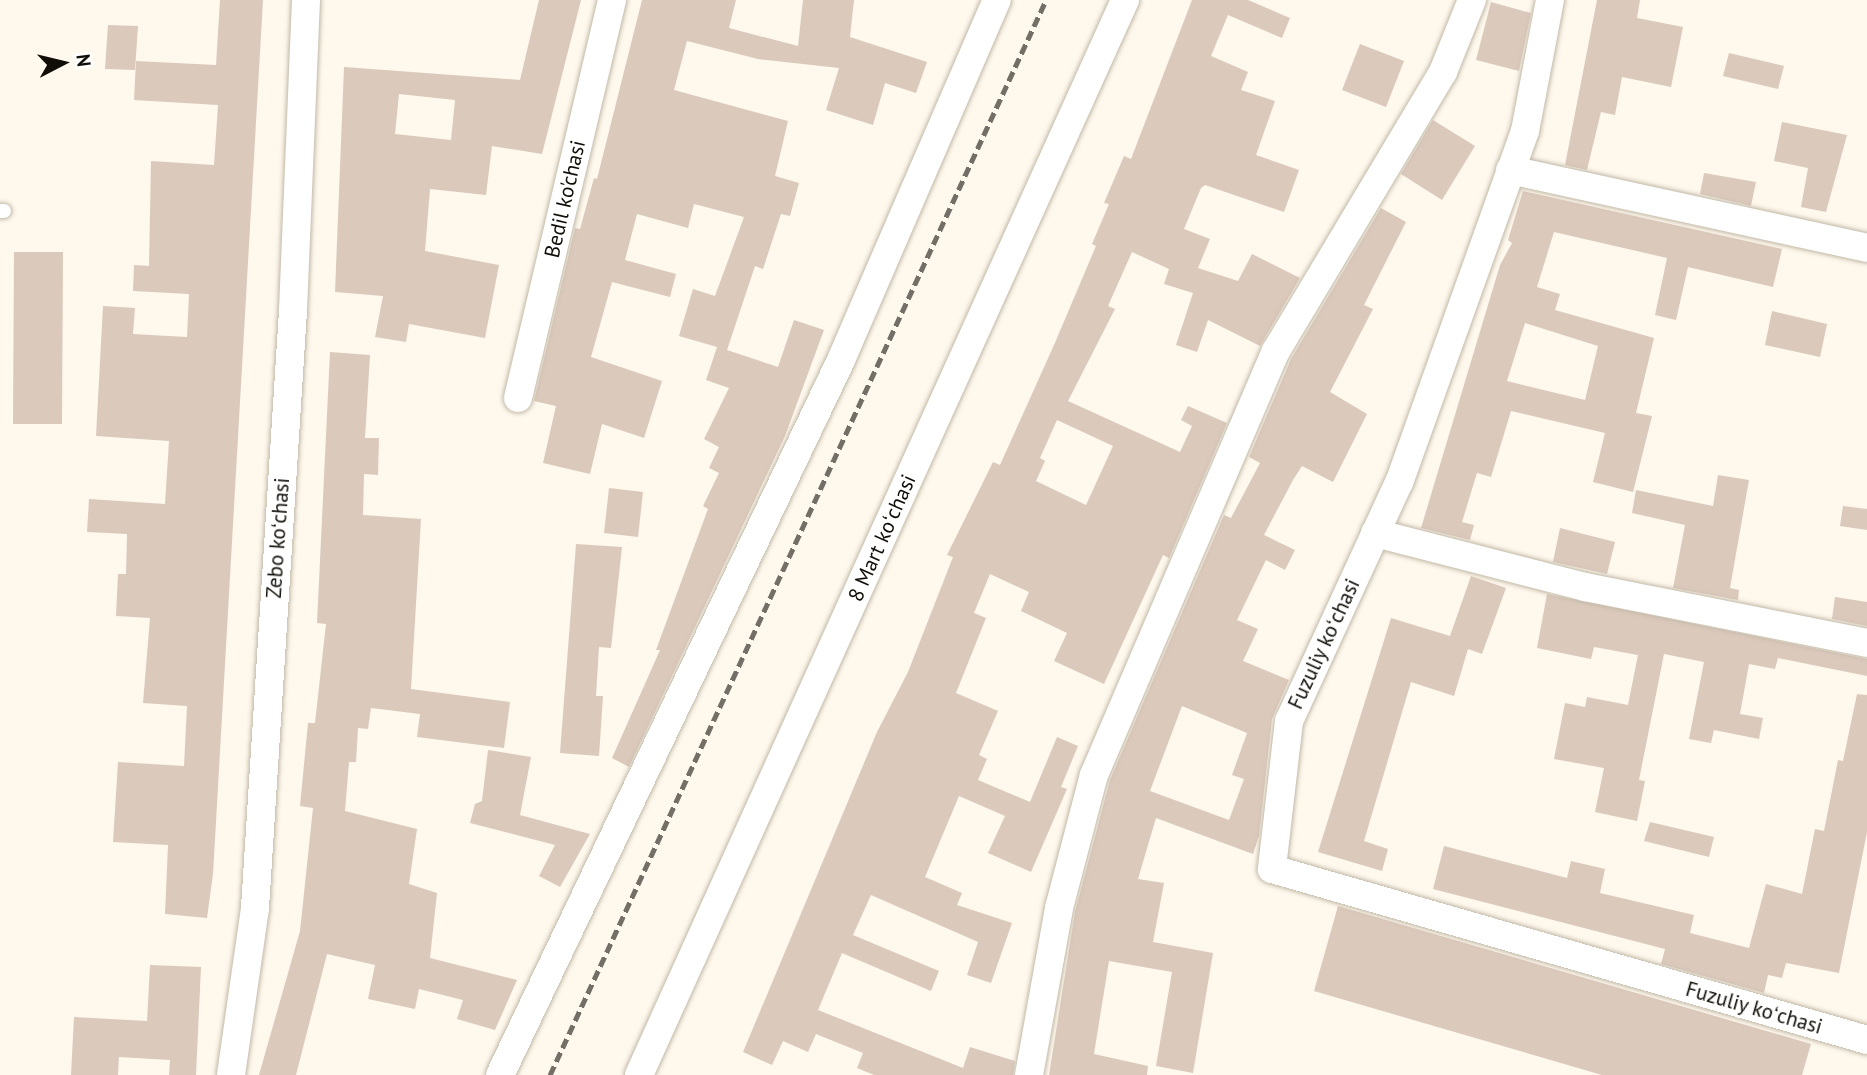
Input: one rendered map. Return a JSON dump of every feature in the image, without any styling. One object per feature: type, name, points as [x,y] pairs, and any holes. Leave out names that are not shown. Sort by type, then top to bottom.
[{"type":"street","name":"Zebo koʻchasi","points":[[231,1075],[255,908],[293,310],[306,0]]},
{"type":"street","name":"Bedil ko'chasi","points":[[517,398],[612,0]]},
{"type":"street","points":[[500,1075],[841,360],[997,0]]},
{"type":"street","name":"8 Mart koʻchasi","points":[[639,1075],[1125,0]]},
{"type":"street","points":[[1030,1075],[1059,908],[1094,775],[1276,351],[1443,72],[1472,0]]},
{"type":"street","name":"Fuzuliy koʻchasi","points":[[1550,0],[1525,131],[1399,482],[1289,720],[1272,869],[1867,1040]]},
{"type":"street","points":[[1510,170],[1867,248]]},
{"type":"street","points":[[1375,533],[1534,575],[1867,643]]},
{"type":"building","points":[[220,0],[263,0],[213,874],[207,918],[165,914],[168,845],[113,842],[118,762],[184,766],[187,706],[143,703],[150,618],[116,616],[118,574],[126,574],[127,534],[87,532],[89,499],[165,504],[169,441],[96,436],[103,306],[135,308],[133,334],[187,337],[189,294],[133,291],[134,265],[149,266],[151,161],[214,165],[218,105],[134,100],[136,61],[216,65]]},
{"type":"building","points":[[539,0],[581,0],[542,154],[492,146],[486,195],[430,189],[425,251],[499,265],[485,338],[409,324],[406,342],[375,337],[383,296],[335,292],[344,67],[520,80]],"holes":[[[399,94],[455,100],[451,140],[395,134]]]},
{"type":"building","points":[[642,0],[736,0],[729,28],[798,46],[803,0],[854,0],[850,37],[927,62],[916,93],[885,83],[873,125],[826,110],[839,68],[758,59],[687,41],[674,90],[788,121],[775,176],[799,183],[790,216],[781,214],[763,269],[755,266],[727,350],[778,367],[794,320],[824,330],[785,436],[629,767],[612,758],[660,650],[656,650],[708,509],[703,506],[719,473],[709,468],[719,447],[704,439],[729,388],[706,380],[717,347],[679,336],[693,289],[715,296],[744,217],[694,204],[688,228],[637,214],[625,260],[676,274],[670,297],[612,282],[591,357],[662,381],[644,438],[602,424],[590,474],[543,463],[556,406],[534,401],[575,228],[580,229],[594,178],[597,179]]},
{"type":"building","points":[[1192,0],[1248,0],[1290,18],[1282,38],[1228,15],[1211,56],[1248,72],[1241,90],[1275,101],[1256,155],[1299,170],[1284,212],[1205,185],[1201,188],[1184,229],[1210,239],[1198,268],[1238,281],[1252,254],[1300,278],[1260,346],[1208,320],[1197,352],[1176,345],[1193,293],[1164,284],[1169,269],[1132,252],[1108,306],[1115,309],[1068,401],[1180,452],[1192,426],[1181,420],[1188,406],[1227,423],[1169,558],[1163,555],[1104,684],[1054,661],[1067,633],[1021,611],[1029,592],[990,574],[974,613],[986,618],[956,693],[998,711],[979,755],[987,759],[978,780],[1030,802],[1057,737],[1078,746],[1061,787],[1067,789],[1031,872],[988,853],[1005,816],[959,796],[925,877],[962,893],[957,905],[1012,923],[991,983],[967,975],[978,942],[871,895],[853,935],[939,971],[931,991],[842,953],[818,1010],[963,1068],[970,1047],[1015,1061],[1013,1075],[874,1075],[857,1068],[863,1053],[816,1034],[808,1052],[783,1041],[772,1065],[743,1052],[877,732],[908,672],[953,557],[947,555],[993,462],[1000,465],[1096,246],[1092,244],[1109,204],[1104,203],[1124,156],[1131,159]],"holes":[[[1057,420],[1113,446],[1086,505],[1036,481],[1045,461],[1040,458]]]},
{"type":"building","points":[[1597,0],[1640,0],[1637,18],[1683,27],[1671,87],[1622,77],[1615,115],[1601,112],[1587,170],[1565,165]]},
{"type":"building","points":[[1491,2],[1531,13],[1519,71],[1476,60]]},
{"type":"building","points":[[108,25],[138,26],[135,70],[105,69]]},
{"type":"building","points":[[1360,44],[1404,61],[1386,107],[1342,90]]},
{"type":"building","points":[[1729,53],[1784,66],[1778,89],[1723,76]]},
{"type":"building","points":[[1433,120],[1475,146],[1442,200],[1401,174]]},
{"type":"building","points":[[1782,122],[1847,135],[1826,212],[1801,207],[1808,168],[1774,161]]},
{"type":"building","points":[[1704,173],[1756,182],[1751,206],[1700,194]]},
{"type":"building","points":[[1523,191],[1782,249],[1773,287],[1688,267],[1676,320],[1655,315],[1667,258],[1554,232],[1537,287],[1560,294],[1555,310],[1654,338],[1636,413],[1652,416],[1633,492],[1593,482],[1605,433],[1511,411],[1491,477],[1477,473],[1462,522],[1474,525],[1470,540],[1421,528],[1500,265],[1512,243],[1508,240]],"holes":[[[1525,323],[1598,346],[1585,400],[1507,381]]]},
{"type":"building","points":[[1381,208],[1406,222],[1364,305],[1373,309],[1330,392],[1367,414],[1333,482],[1302,466],[1293,480],[1264,535],[1295,550],[1285,570],[1266,560],[1237,620],[1258,629],[1243,661],[1289,680],[1272,719],[1259,836],[1253,854],[1156,818],[1138,879],[1164,883],[1153,942],[1213,953],[1193,1073],[1156,1066],[1172,972],[1109,961],[1094,1054],[1148,1066],[1147,1075],[1049,1075],[1075,912],[1110,780],[1224,515],[1231,518],[1260,463],[1249,457],[1291,359]],"holes":[[[1182,706],[1247,733],[1232,775],[1244,779],[1229,820],[1150,791]]]},
{"type":"building","points":[[14,252],[63,252],[62,424],[13,424]]},
{"type":"building","points":[[1772,311],[1827,324],[1820,357],[1765,345]]},
{"type":"building","points":[[330,352],[370,355],[365,438],[379,438],[378,475],[364,474],[363,515],[421,519],[411,689],[510,702],[504,748],[417,737],[420,714],[371,708],[368,729],[358,728],[356,762],[349,762],[345,811],[417,829],[409,884],[437,893],[430,958],[517,980],[495,1030],[457,1019],[463,1000],[419,989],[415,1009],[368,999],[375,965],[327,954],[296,1075],[259,1075],[300,931],[313,808],[300,806],[308,723],[315,723],[326,624],[317,623]]},
{"type":"building","points":[[1718,475],[1749,480],[1730,588],[1739,590],[1738,600],[1673,588],[1685,525],[1632,513],[1636,490],[1713,506]]},
{"type":"building","points":[[609,488],[643,492],[638,537],[604,533]]},
{"type":"building","points":[[1843,506],[1867,509],[1867,530],[1840,526]]},
{"type":"building","points":[[1560,528],[1615,542],[1607,574],[1553,562]]},
{"type":"building","points":[[576,544],[622,547],[611,648],[599,647],[596,696],[603,696],[599,756],[560,753]]},
{"type":"building","points":[[1471,576],[1506,588],[1482,654],[1468,649],[1454,696],[1411,682],[1364,841],[1388,849],[1382,871],[1318,852],[1391,618],[1450,636]]},
{"type":"building","points":[[1547,594],[1867,659],[1867,676],[1778,658],[1775,669],[1749,664],[1740,714],[1763,718],[1759,739],[1714,730],[1711,743],[1689,739],[1704,662],[1664,654],[1639,780],[1645,781],[1637,821],[1595,812],[1604,768],[1554,759],[1565,703],[1585,707],[1587,697],[1628,705],[1638,655],[1594,647],[1591,659],[1537,648]]},
{"type":"building","points":[[1835,597],[1867,602],[1867,626],[1832,619]]},
{"type":"building","points":[[1857,694],[1867,695],[1867,832],[1839,973],[1786,963],[1782,978],[1768,975],[1764,993],[1661,964],[1665,949],[1433,889],[1444,846],[1567,878],[1571,861],[1605,869],[1600,893],[1694,915],[1690,933],[1749,948],[1766,884],[1802,894],[1815,829],[1824,831],[1838,760],[1843,761]]},
{"type":"building","points":[[488,750],[531,757],[520,815],[590,834],[560,887],[539,876],[555,845],[470,823],[475,804],[482,801]]},
{"type":"building","points":[[1650,822],[1714,837],[1709,857],[1644,841]]},
{"type":"building","points":[[1338,906],[1811,1044],[1802,1075],[1602,1075],[1314,991]]},
{"type":"building","points":[[150,965],[201,967],[196,1075],[169,1075],[170,1060],[119,1057],[118,1075],[71,1075],[74,1017],[147,1021]]},
{"type":"railway","points":[[550,1075],[1046,0]]}]
